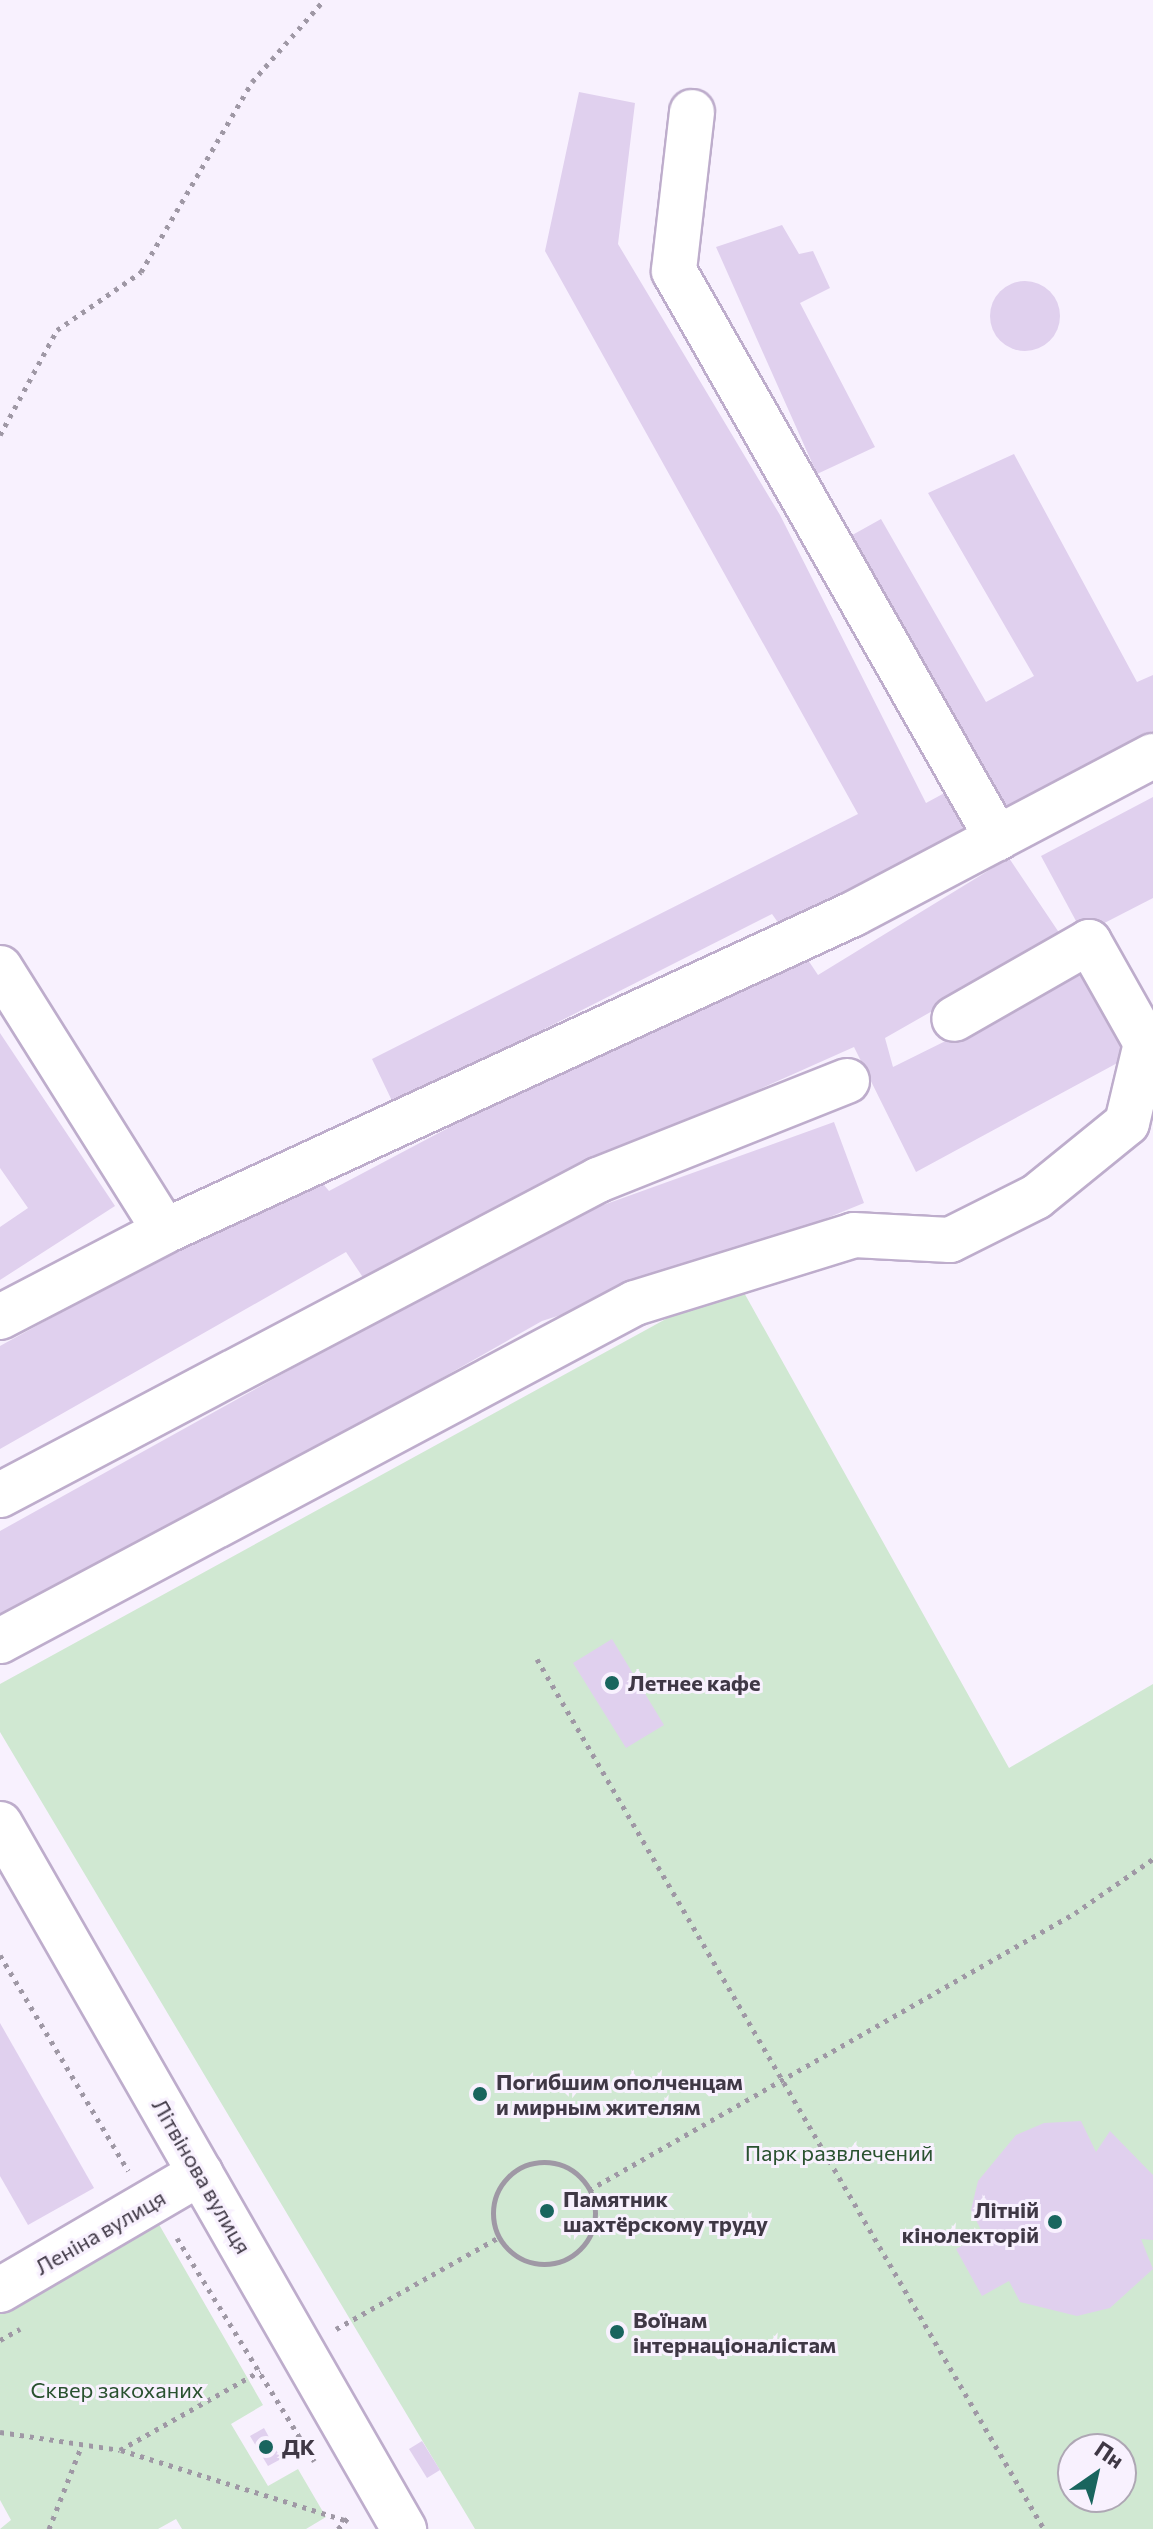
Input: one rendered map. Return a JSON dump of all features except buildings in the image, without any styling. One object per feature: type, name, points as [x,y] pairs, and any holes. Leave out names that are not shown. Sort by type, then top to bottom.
[{"type":"street","points":[[692,112],[674,271],[997,838]]},
{"type":"street","points":[[0,1317],[165,1231],[853,914],[1153,756]]},
{"type":"street","points":[[0,1641],[635,1303],[854,1235],[950,1240],[1036,1197],[1140,1120],[1146,1043],[1089,942],[954,1019]]},
{"type":"street","points":[[0,968],[165,1231]]},
{"type":"street","points":[[0,1495],[598,1180],[847,1081]]},
{"type":"street","name":"Літвінова вулиця","points":[[0,1824],[404,2529]]},
{"type":"street","name":"Леніна вулиця","points":[[4,2280],[200,2173]]},
{"type":"path","points":[[0,435],[57,330],[141,272],[252,82],[324,0]]},
{"type":"path","points":[[537,1659],[780,2081],[1044,2529]]},
{"type":"path","points":[[589,2190],[1075,1913],[1153,1859]]},
{"type":"path","points":[[0,1955],[135,2182]]},
{"type":"path","points":[[555,2162],[589,2190],[593,2229],[572,2256],[540,2264],[499,2237],[493,2205],[522,2166],[555,2162]]},
{"type":"path","points":[[168,2243],[181,2236],[317,2467]]},
{"type":"path","points":[[330,2332],[499,2237]]},
{"type":"path","points":[[0,2340],[26,2326]]},
{"type":"path","points":[[120,2450],[260,2371]]},
{"type":"path","points":[[0,2432],[120,2450],[350,2522]]},
{"type":"path","points":[[49,2529],[82,2445]]},
{"type":"path","points":[[342,2508],[350,2522]]},
{"type":"path","points":[[338,2529],[350,2522]]},
{"type":"green space","name":"Парк развлечений","points":[[737,1280],[1009,1768],[1153,1684],[1153,2529],[475,2529],[0,1732],[0,1684]]},
{"type":"green space","name":"Сквер закоханих","points":[[157,2221],[263,2405],[231,2424],[268,2486],[298,2469],[326,2517],[306,2529],[182,2529],[176,2519],[158,2529],[0,2529],[11,2520],[0,2500],[0,2311]]},
{"type":"place","name":"Летнее кафе","points":[[612,1683]]},
{"type":"place","name":"Погибшим ополченцам и мирным жителям","points":[[480,2094]]},
{"type":"place","name":"Памятник шахтёрскому труду","points":[[547,2211]]},
{"type":"place","name":"Літній кінолекторій","points":[[1055,2222]]},
{"type":"place","name":"Воїнам інтернаціоналістам","points":[[617,2332]]},
{"type":"place","name":"ДК","points":[[266,2447]]}]
